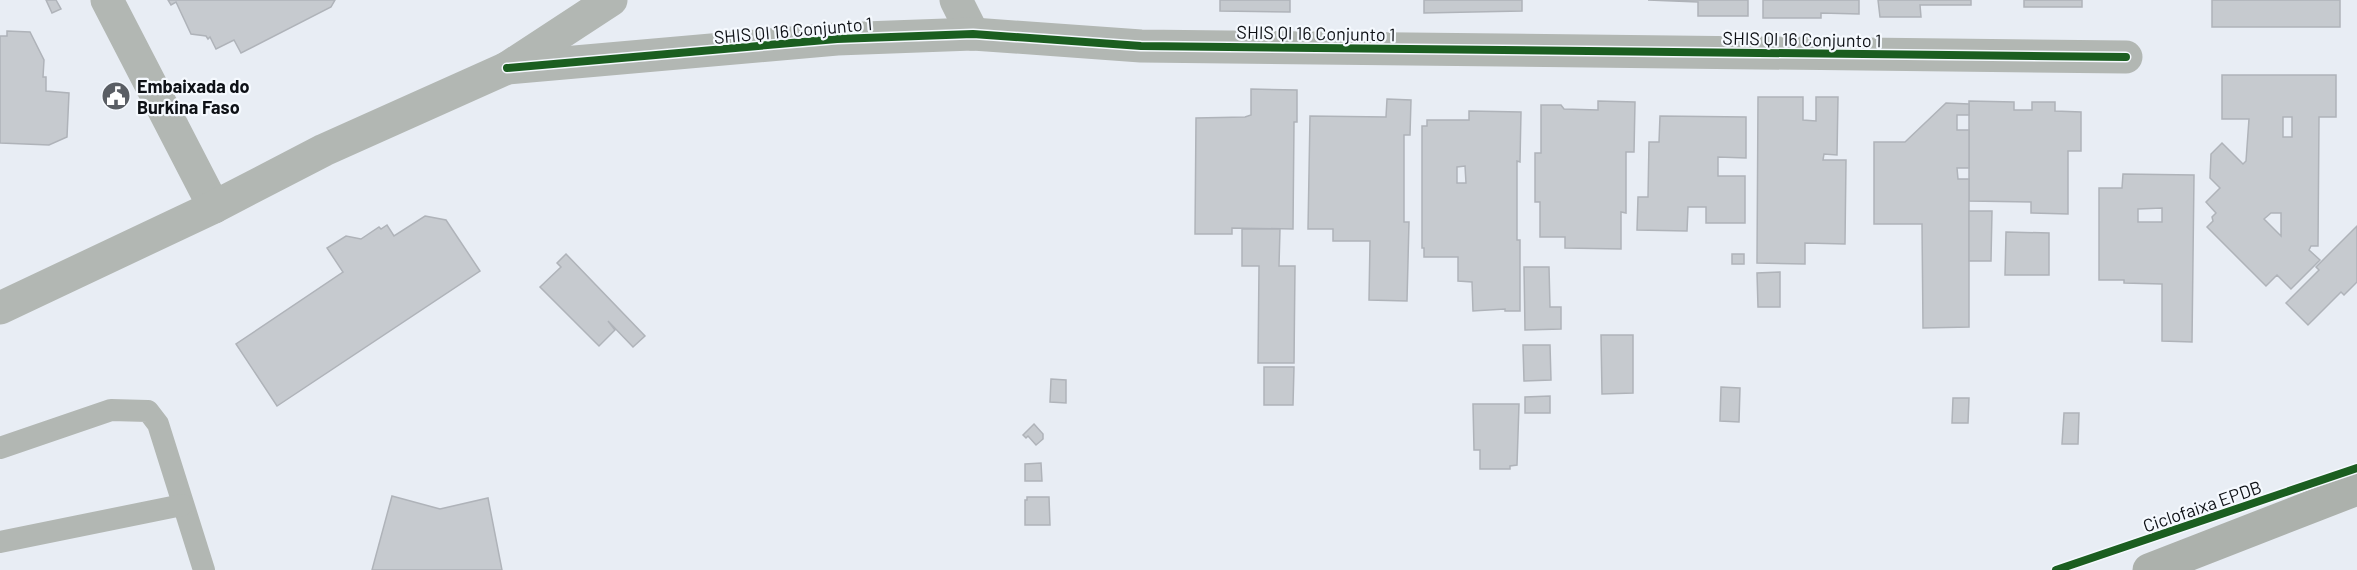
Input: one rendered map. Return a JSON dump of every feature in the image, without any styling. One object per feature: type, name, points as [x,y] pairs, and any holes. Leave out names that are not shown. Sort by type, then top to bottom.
[{"type":"main road","points":[[2149,570],[2357,489]]},
{"type":"street","points":[[107,0],[214,207]]},
{"type":"street","points":[[0,308],[214,207],[324,150],[507,68],[611,0]]},
{"type":"street","points":[[956,0],[973,34]]},
{"type":"street","name":"SHIS QI 16 Conjunto 1","points":[[507,68],[837,39],[973,34],[1141,46],[2126,57]]},
{"type":"lane","points":[[0,448],[111,410],[148,411],[158,424],[204,570]]},
{"type":"lane","points":[[0,542],[182,505]]},
{"type":"building","points":[[46,0],[56,0],[61,9],[52,13]]},
{"type":"building","points":[[168,0],[335,0],[331,7],[241,53],[234,40],[216,49],[210,37],[208,39],[206,36],[191,34],[176,2],[171,5]]},
{"type":"building","points":[[1220,0],[1290,0],[1290,12],[1220,11]]},
{"type":"building","points":[[1424,0],[1522,0],[1522,11],[1424,13]]},
{"type":"building","points":[[1648,0],[1748,0],[1748,16],[1698,16],[1698,2]]},
{"type":"building","points":[[1763,0],[1859,0],[1859,14],[1821,13],[1821,18],[1763,18]]},
{"type":"building","points":[[1878,0],[1971,0],[1971,5],[1920,5],[1921,17],[1880,17]]},
{"type":"building","points":[[2024,0],[2082,0],[2082,7],[2024,7]]},
{"type":"building","points":[[2212,0],[2340,0],[2340,27],[2212,27]]},
{"type":"building","points":[[7,31],[30,32],[44,60],[43,77],[46,77],[46,91],[69,93],[67,137],[49,145],[0,143],[0,36],[7,36]]},
{"type":"building","points":[[2222,75],[2336,75],[2336,117],[2319,117],[2318,246],[2311,246],[2309,250],[2320,260],[2291,289],[2277,275],[2266,286],[2207,227],[2213,221],[2212,217],[2216,213],[2206,202],[2220,188],[2210,178],[2211,154],[2222,143],[2243,164],[2246,161],[2249,119],[2222,119]],"holes":[[[2283,117],[2292,117],[2292,137],[2283,137]],[[2271,213],[2281,213],[2281,236],[2264,219]]]},
{"type":"building","points":[[1251,89],[1297,90],[1297,122],[1294,122],[1293,229],[1232,228],[1232,234],[1195,234],[1196,118],[1251,115]]},
{"type":"building","points":[[1758,97],[1803,97],[1803,120],[1816,121],[1816,97],[1838,97],[1837,155],[1824,154],[1823,160],[1846,160],[1845,244],[1805,243],[1805,264],[1757,263]]},
{"type":"building","points":[[1387,99],[1411,100],[1410,135],[1404,135],[1404,222],[1409,222],[1407,301],[1369,300],[1370,241],[1333,241],[1333,229],[1308,229],[1310,116],[1386,117]]},
{"type":"building","points":[[1598,101],[1635,102],[1634,152],[1626,152],[1626,213],[1621,212],[1621,249],[1565,248],[1565,237],[1540,237],[1540,202],[1535,202],[1535,153],[1541,153],[1541,105],[1561,105],[1564,109],[1598,110]]},
{"type":"building","points":[[1969,101],[2014,102],[2014,110],[2032,110],[2032,102],[2055,102],[2055,111],[2081,112],[2081,151],[2068,151],[2068,214],[2031,213],[2031,202],[1969,201]]},
{"type":"building","points":[[1946,103],[1969,104],[1969,115],[1957,115],[1957,130],[1969,130],[1969,168],[1957,168],[1958,179],[1969,179],[1969,327],[1923,328],[1922,224],[1874,224],[1874,142],[1905,142]]},
{"type":"building","points":[[1469,111],[1521,112],[1520,162],[1517,161],[1520,311],[1505,311],[1505,309],[1473,311],[1472,282],[1458,281],[1458,257],[1424,257],[1424,248],[1422,248],[1422,126],[1427,126],[1427,120],[1469,120]],"holes":[[[1465,166],[1466,183],[1457,183],[1457,167]]]},
{"type":"building","points":[[1660,116],[1746,117],[1746,158],[1718,157],[1718,176],[1745,176],[1745,223],[1706,223],[1706,207],[1688,207],[1687,231],[1637,230],[1638,197],[1648,197],[1649,142],[1659,142]]},
{"type":"building","points":[[2123,174],[2194,175],[2192,342],[2162,341],[2162,284],[2099,280],[2099,188],[2122,188]],"holes":[[[2162,208],[2162,222],[2138,222],[2138,209]]]},
{"type":"building","points":[[1969,211],[1992,211],[1991,261],[1969,261]]},
{"type":"building","points":[[425,216],[446,220],[480,271],[277,406],[236,344],[343,272],[327,248],[346,236],[361,239],[379,227],[381,229],[387,225],[394,236]]},
{"type":"building","points":[[2357,226],[2357,282],[2344,295],[2341,292],[2308,325],[2286,303],[2319,270],[2316,267]]},
{"type":"building","points":[[1242,229],[1280,229],[1279,266],[1295,266],[1294,363],[1258,363],[1259,266],[1242,266]]},
{"type":"building","points":[[2006,232],[2049,233],[2049,275],[2005,275]]},
{"type":"building","points":[[566,254],[645,336],[633,347],[608,321],[615,330],[599,346],[540,287],[561,267],[557,263]]},
{"type":"building","points":[[1732,254],[1744,254],[1744,264],[1732,264]]},
{"type":"building","points":[[1524,267],[1549,267],[1550,307],[1561,307],[1561,329],[1525,330]]},
{"type":"building","points":[[1780,272],[1780,307],[1758,307],[1757,273]]},
{"type":"building","points":[[1601,335],[1633,335],[1633,393],[1602,394]]},
{"type":"building","points":[[1523,345],[1550,345],[1551,380],[1524,381]]},
{"type":"building","points":[[1264,367],[1294,367],[1293,405],[1264,405]]},
{"type":"building","points":[[1051,379],[1066,380],[1066,403],[1050,402]]},
{"type":"building","points":[[1721,387],[1740,388],[1739,422],[1720,421]]},
{"type":"building","points":[[1550,396],[1550,413],[1525,413],[1525,397]]},
{"type":"building","points":[[1953,398],[1969,398],[1968,423],[1952,423]]},
{"type":"building","points":[[1473,404],[1519,404],[1517,465],[1510,466],[1510,469],[1480,469],[1480,450],[1474,450]]},
{"type":"building","points":[[2064,413],[2079,413],[2078,444],[2062,444]]},
{"type":"building","points":[[1034,424],[1043,434],[1043,439],[1036,445],[1028,436],[1026,438],[1023,435]]},
{"type":"building","points":[[1041,463],[1042,481],[1025,481],[1025,464]]},
{"type":"building","points":[[392,496],[440,509],[488,498],[502,570],[372,570]]},
{"type":"building","points":[[1027,497],[1049,497],[1050,525],[1025,525]]},
{"type":"cycle path","points":[[507,68],[837,39],[973,34],[1141,46],[2126,57]]},
{"type":"cycle path","name":"Ciclofaixa EPDB","points":[[2056,570],[2357,468]]},
{"type":"place","name":"Embaixada do Burkina Faso","points":[[116,96]]}]
